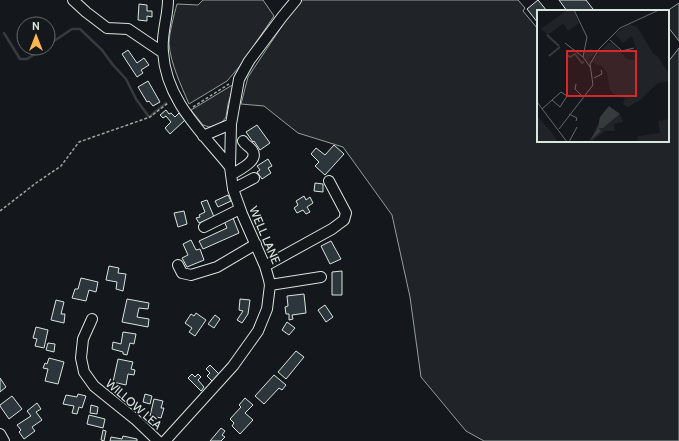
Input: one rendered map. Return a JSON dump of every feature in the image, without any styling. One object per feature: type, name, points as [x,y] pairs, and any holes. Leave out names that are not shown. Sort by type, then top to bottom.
[{"type":"street","points":[[73,0],[107,28],[128,29],[162,52]]},
{"type":"street","points":[[168,0],[163,32],[162,52],[165,71],[176,97],[184,112],[203,136],[217,150],[231,171],[248,164],[252,160],[254,155],[253,151],[243,141]]},
{"type":"street","name":"WELL LANE","points":[[165,441],[233,366],[258,331],[267,309],[270,285],[269,280],[265,266],[240,209],[233,189],[230,124],[239,79],[249,61],[282,16],[296,0]]},
{"type":"street","points":[[203,136],[230,124]]},
{"type":"street","points":[[233,189],[254,178]]},
{"type":"street","points":[[265,266],[332,229],[344,220],[346,212],[329,181]]},
{"type":"street","points":[[204,227],[240,209]]},
{"type":"street","points":[[178,265],[182,273],[191,276],[217,267],[256,244]]},
{"type":"street","points":[[270,285],[321,278]]},
{"type":"street","name":"WILLOW LEA","points":[[92,319],[83,338],[81,358],[84,372],[94,386],[135,419],[158,441]]},
{"type":"street","points":[[0,434],[4,441]]},
{"type":"path","points":[[184,112],[218,90],[239,79]]},
{"type":"path","points":[[0,211],[61,166],[79,142],[150,117],[176,97]]},
{"type":"shaded area","points":[[203,0],[263,0],[274,16],[240,66],[227,81],[189,104],[172,60],[169,44],[170,35],[177,4],[198,5]]},
{"type":"shaded area","points":[[301,0],[518,0],[525,8],[523,11],[537,28],[537,142],[669,142],[669,61],[679,48],[679,441],[484,441],[466,431],[421,377],[410,297],[392,215],[343,147],[298,133],[264,106],[241,104],[248,77],[296,5]]},
{"type":"shaded area","points":[[679,3],[679,41],[669,28],[668,10]]},
{"type":"shaded area","points":[[234,84],[226,117],[223,121],[217,125],[209,127],[203,125],[191,110]]},
{"type":"building","points":[[538,0],[546,10],[537,10],[537,22],[527,9]]},
{"type":"building","points":[[559,0],[586,0],[593,9],[592,10],[566,10]]},
{"type":"building","points":[[139,4],[147,5],[147,11],[152,11],[152,17],[147,16],[147,21],[138,20]]},
{"type":"building","points":[[128,50],[137,63],[144,58],[149,65],[141,70],[143,73],[137,77],[122,54]]},
{"type":"building","points":[[148,81],[160,102],[153,106],[149,101],[147,102],[138,87]]},
{"type":"building","points":[[166,110],[169,114],[171,113],[175,117],[179,113],[185,120],[170,134],[165,128],[171,122],[166,116],[163,118],[160,115]]},
{"type":"building","points":[[257,125],[270,143],[260,150],[246,132]]},
{"type":"building","points":[[334,145],[344,154],[325,175],[315,166],[319,162],[311,154],[316,148],[325,155]]},
{"type":"building","points":[[268,159],[272,166],[268,168],[271,173],[262,179],[257,172],[260,170],[257,166]]},
{"type":"building","points":[[315,183],[323,184],[323,192],[314,191]]},
{"type":"building","points":[[228,195],[231,201],[218,207],[215,201]]},
{"type":"building","points":[[304,196],[306,200],[310,197],[313,203],[307,207],[310,212],[306,214],[303,210],[297,213],[294,208],[298,205],[296,201]]},
{"type":"building","points":[[207,200],[214,217],[199,223],[196,218],[200,217],[199,215],[205,212],[201,202]]},
{"type":"building","points":[[184,211],[187,224],[178,227],[174,213]]},
{"type":"building","points":[[233,218],[239,233],[203,249],[199,241],[227,228],[224,221]]},
{"type":"building","points":[[191,240],[196,250],[200,249],[204,260],[187,267],[182,258],[188,255],[183,244]]},
{"type":"building","points":[[331,241],[341,259],[330,264],[321,246]]},
{"type":"building","points":[[109,266],[119,268],[118,273],[126,274],[123,291],[116,289],[117,282],[106,280]]},
{"type":"building","points":[[342,271],[342,295],[332,295],[332,272]]},
{"type":"building","points":[[81,278],[98,282],[96,292],[89,290],[86,301],[72,298],[75,289],[78,289]]},
{"type":"building","points":[[304,294],[306,313],[292,315],[293,319],[289,320],[289,314],[286,314],[285,307],[288,306],[287,296]]},
{"type":"building","points":[[127,299],[149,303],[148,309],[139,308],[137,317],[149,319],[148,327],[122,322]]},
{"type":"building","points":[[240,299],[250,300],[248,314],[242,323],[237,320],[243,311],[239,310]]},
{"type":"building","points":[[56,300],[64,302],[61,314],[65,314],[64,323],[51,320]]},
{"type":"building","points":[[325,305],[333,317],[326,322],[318,310]]},
{"type":"building","points":[[196,313],[206,320],[195,336],[189,332],[192,328],[185,323],[191,314],[194,316]]},
{"type":"building","points":[[215,315],[220,319],[214,328],[208,324]]},
{"type":"building","points":[[287,322],[295,328],[289,335],[282,330]]},
{"type":"building","points":[[36,327],[48,330],[44,348],[35,346],[37,339],[33,338]]},
{"type":"building","points":[[123,332],[136,334],[134,344],[130,343],[127,355],[123,354],[123,352],[112,349],[113,342],[121,344]]},
{"type":"building","points":[[48,343],[55,344],[54,352],[46,350]]},
{"type":"building","points":[[296,351],[304,357],[286,379],[278,372]]},
{"type":"building","points":[[49,358],[64,362],[58,384],[45,381],[48,369],[43,368],[45,363],[47,364]]},
{"type":"building","points":[[118,359],[133,362],[131,369],[135,370],[134,375],[128,374],[126,385],[113,382]]},
{"type":"building","points":[[210,365],[220,375],[213,382],[207,376],[210,373],[206,369]]},
{"type":"building","points":[[192,374],[195,377],[198,374],[201,377],[198,380],[204,387],[201,391],[188,378]]},
{"type":"building","points":[[274,375],[286,385],[282,390],[279,388],[264,404],[255,396]]},
{"type":"building","points":[[0,378],[6,387],[0,392]]},
{"type":"building","points":[[78,394],[86,396],[82,408],[79,407],[77,414],[72,413],[74,406],[63,404],[66,395],[77,397]]},
{"type":"building","points":[[145,394],[152,396],[150,404],[143,402]]},
{"type":"building","points":[[12,396],[22,409],[9,419],[0,405]]},
{"type":"building","points":[[245,398],[253,405],[245,413],[253,420],[240,434],[232,426],[234,423],[230,419],[241,407],[239,405]]},
{"type":"building","points":[[154,399],[163,401],[161,408],[164,408],[161,418],[150,416]]},
{"type":"building","points":[[37,403],[41,409],[36,412],[42,420],[32,427],[35,431],[24,439],[19,432],[21,430],[17,425],[31,416],[27,411]]},
{"type":"building","points":[[91,405],[98,407],[97,414],[90,413]]},
{"type":"building","points":[[89,415],[105,419],[103,428],[87,424]]},
{"type":"building","points":[[221,428],[225,431],[222,435],[225,437],[221,441],[210,441]]},
{"type":"building","points":[[103,430],[106,431],[104,441],[101,440]]},
{"type":"building","points":[[123,436],[137,439],[137,441],[110,441],[111,437],[122,439]]},
{"type":"waterway","points":[[56,40],[72,29],[80,29],[102,50],[126,79],[136,99],[149,117],[166,103]]},
{"type":"waterway","points":[[4,33],[16,52]]},
{"type":"waterway","points":[[18,56],[20,59],[27,59],[32,56]]}]
